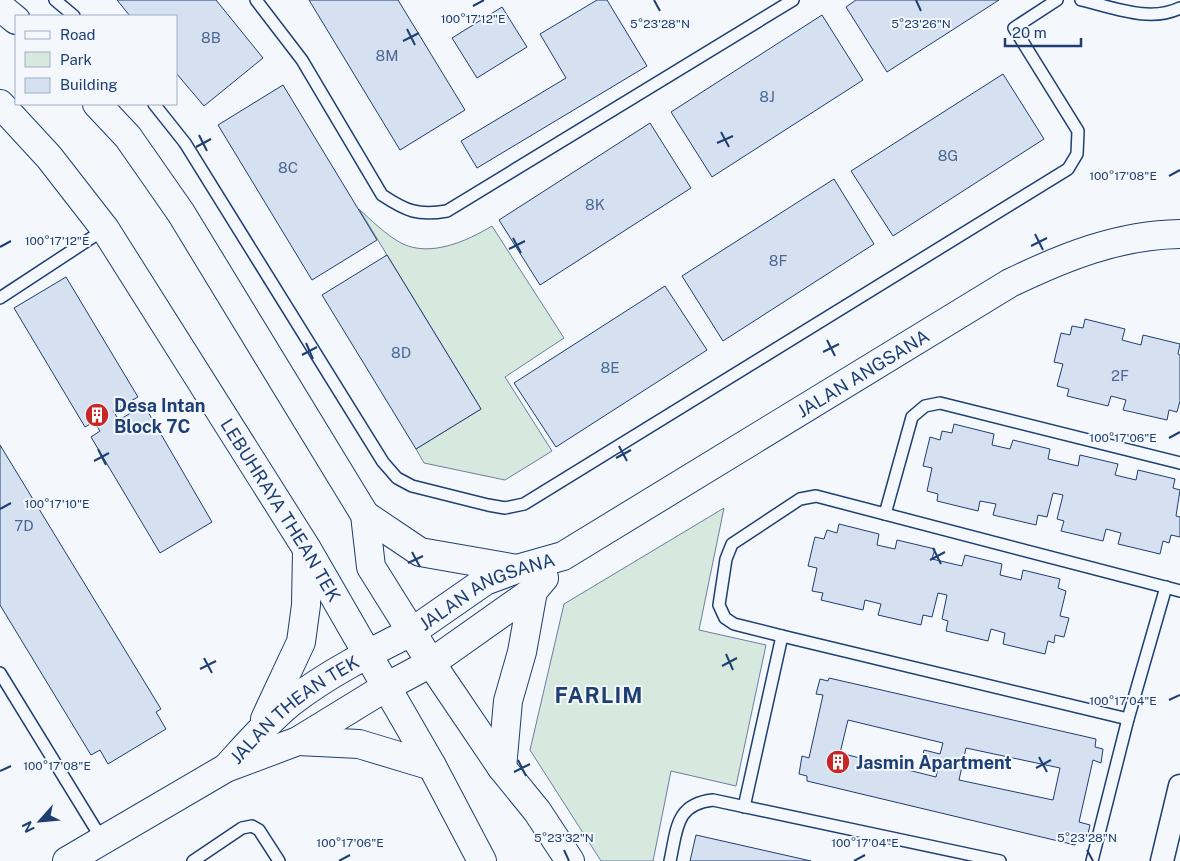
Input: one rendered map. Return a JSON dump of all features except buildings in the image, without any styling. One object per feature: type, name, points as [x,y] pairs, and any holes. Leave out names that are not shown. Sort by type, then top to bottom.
[{"type":"main road","points":[[0,7],[15,19]]},
{"type":"main road","name":"LEBUHRAYA THEAN TEK","points":[[0,104],[49,157],[106,229],[307,549],[432,766],[482,861]]},
{"type":"main road","points":[[98,105],[128,138],[181,213],[365,515],[420,552],[516,569]]},
{"type":"main road","name":"JALAN ANGSANA","points":[[367,654],[413,631],[486,581],[516,569],[563,556],[1010,283],[1060,259],[1097,246],[1153,234],[1180,234]]},
{"type":"main road","points":[[365,515],[371,567],[413,631],[431,663],[502,768],[537,810],[570,861]]},
{"type":"main road","points":[[258,732],[288,673],[301,642],[306,605],[307,549]]},
{"type":"main road","name":"JALAN ANGSANA","points":[[386,687],[431,663],[534,591],[563,556]]},
{"type":"main road","points":[[502,768],[508,701],[522,652],[534,591]]},
{"type":"main road","name":"JALAN THEAN TEK","points":[[226,768],[258,732],[292,702],[367,654]]},
{"type":"main road","name":"JALAN THEAN TEK","points":[[67,861],[226,768],[298,741],[386,687]]},
{"type":"main road","points":[[298,741],[359,744],[432,766]]},
{"type":"street","points":[[1162,861],[1180,786]]},
{"type":"lane","points":[[55,0],[73,15]]},
{"type":"lane","points":[[256,0],[302,60],[382,195],[403,209],[427,214],[447,211],[793,0]]},
{"type":"lane","points":[[1081,0],[1147,15],[1168,14],[1180,8]]},
{"type":"lane","points":[[155,105],[185,142],[383,462],[397,478],[412,486],[505,508],[524,504],[1068,169],[1077,154],[1078,131],[1014,28],[1057,1]]},
{"type":"lane","points":[[0,298],[106,229]]},
{"type":"lane","points":[[885,514],[912,417],[925,406],[940,403],[1180,463]]},
{"type":"lane","points":[[1128,719],[734,624],[724,618],[719,605],[726,559],[732,544],[800,499],[816,496],[1180,592]]},
{"type":"lane","points":[[1092,861],[1128,719],[1166,587]]},
{"type":"lane","points":[[744,806],[782,636]]},
{"type":"lane","points":[[0,673],[103,840]]},
{"type":"lane","points":[[670,861],[679,820],[687,808],[699,801],[713,800],[1000,861]]},
{"type":"lane","points":[[194,861],[242,828],[252,826],[259,830],[279,861]]},
{"type":"green space","points":[[359,209],[401,243],[424,249],[448,246],[460,242],[492,226],[564,338],[505,377],[552,451],[505,480],[424,463],[416,449],[481,409]]},
{"type":"green space","points":[[724,508],[699,630],[766,645],[736,786],[671,771],[653,861],[601,861],[530,750],[564,604]]},
{"type":"place","name":"Desa Intan Block 7C","points":[[97,415]]},
{"type":"place","name":"Jasmin Apartment","points":[[838,762]]},
{"type":"district","name":"FARLIM","points":[[599,695]]}]
